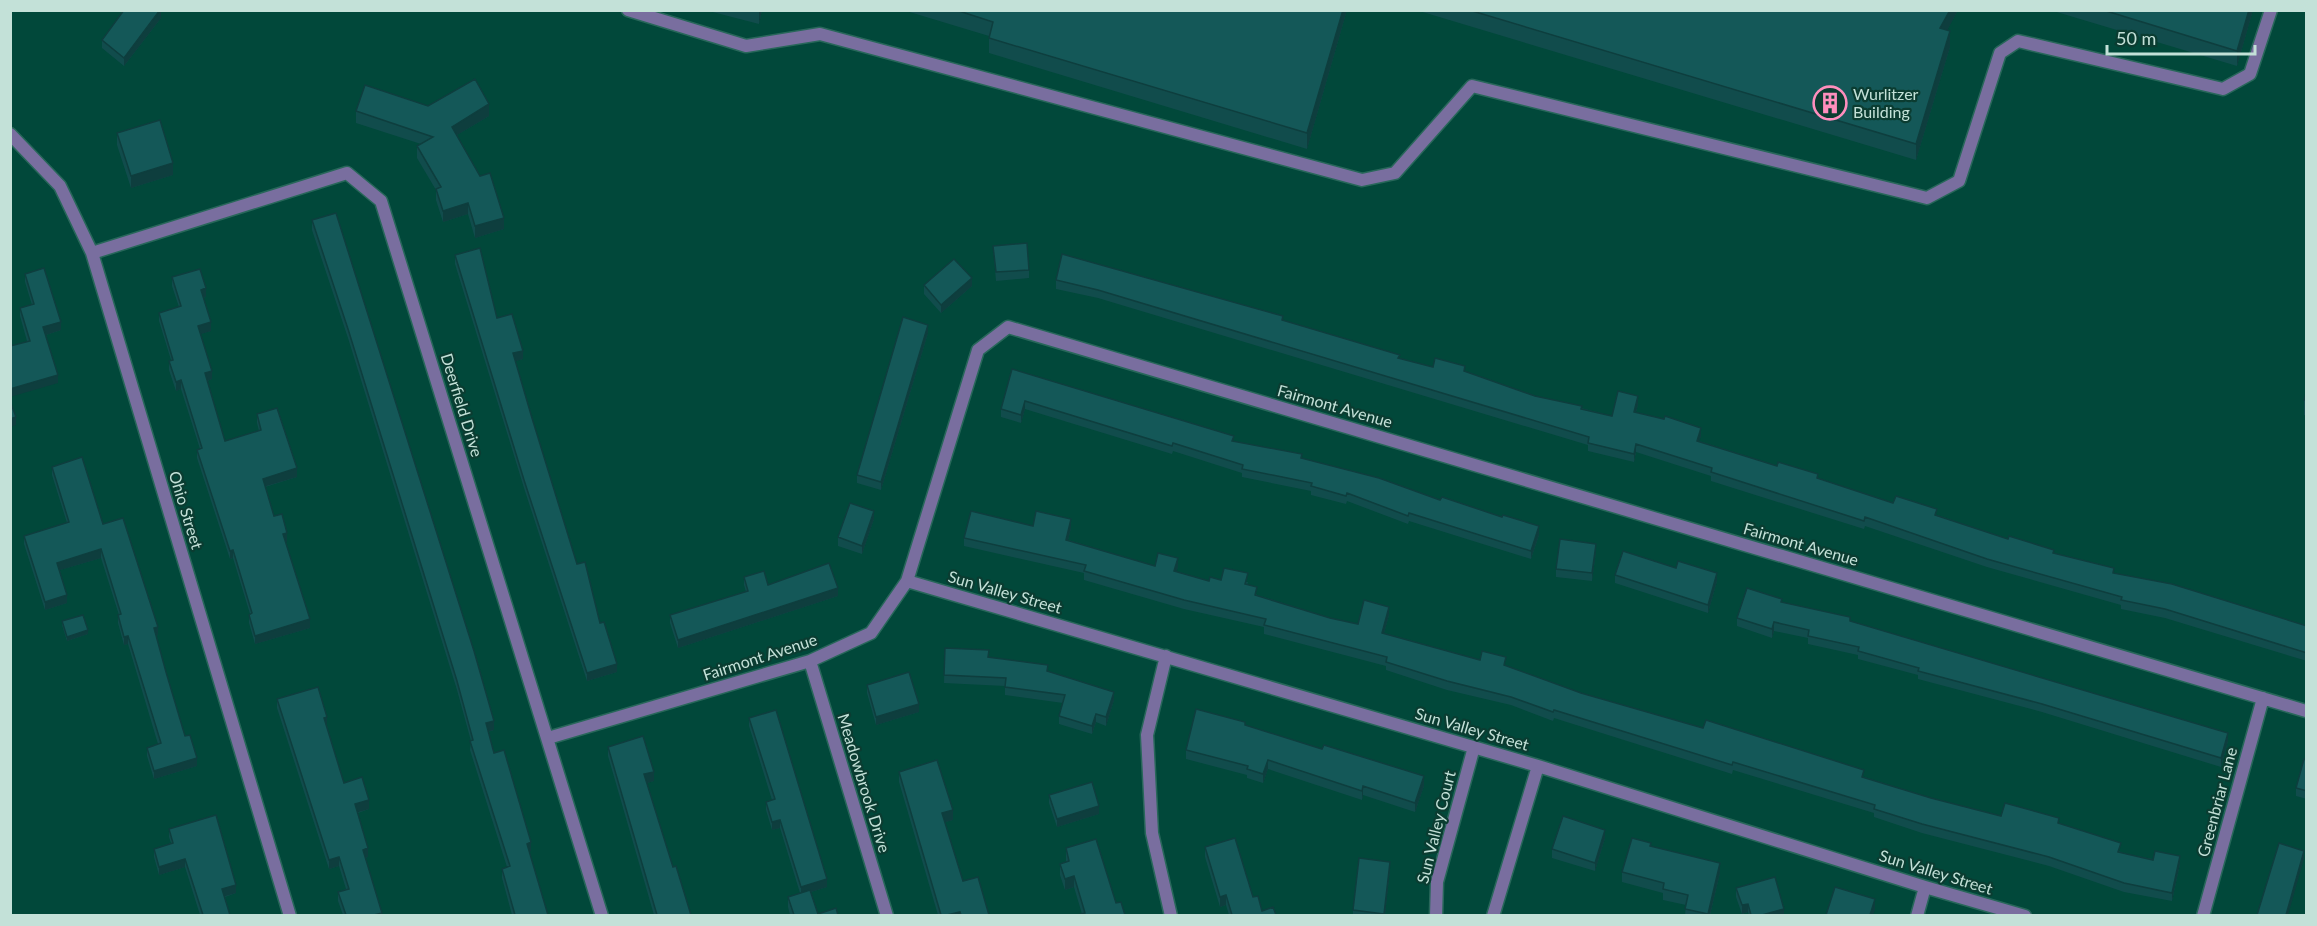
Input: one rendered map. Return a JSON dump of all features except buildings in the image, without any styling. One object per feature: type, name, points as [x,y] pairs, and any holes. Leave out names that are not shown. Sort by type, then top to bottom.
[{"type":"street","points":[[628,10],[746,46],[820,34],[1362,180],[1395,172],[1472,86],[1927,198],[1959,181],[2000,53],[2018,41],[2223,89],[2250,74],[2271,10]]},
{"type":"street","name":"Ohio Street","points":[[10,134],[60,186],[92,253],[290,915]]},
{"type":"street","name":"Deerfield Drive","points":[[92,253],[347,173],[381,201],[602,915]]},
{"type":"street","name":"Fairmont Avenue","points":[[549,738],[810,661],[871,633],[907,581],[978,350],[1008,327],[2307,711]]},
{"type":"street","name":"Sun Valley Street","points":[[907,581],[1538,766],[1925,887],[2025,915]]},
{"type":"street","points":[[1166,656],[1147,735],[1152,833],[1171,915]]},
{"type":"street","name":"Meadowbrook Drive","points":[[810,661],[887,915]]},
{"type":"street","name":"Greenbriar Lane","points":[[2204,915],[2263,698]]},
{"type":"street","name":"Sun Valley Court","points":[[1436,915],[1437,882],[1474,747]]},
{"type":"street","points":[[1493,915],[1538,766]]},
{"type":"street","points":[[1917,915],[1925,887]]},
{"type":"place","name":"Wurlitzer Building","points":[[1830,103]]}]
